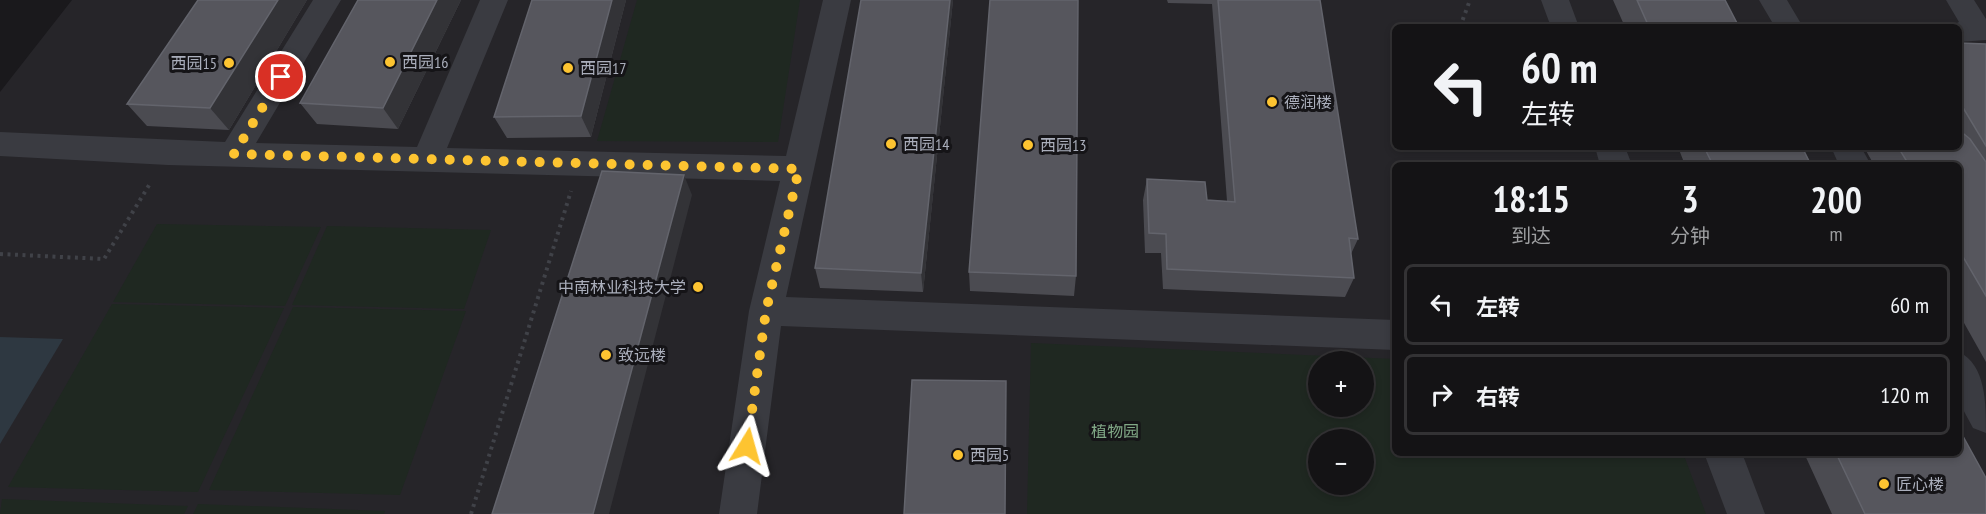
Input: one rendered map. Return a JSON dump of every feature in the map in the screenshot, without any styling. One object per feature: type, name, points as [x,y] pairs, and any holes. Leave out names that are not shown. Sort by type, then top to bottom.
[{"type":"street","points":[[234,154],[327,0]]},
{"type":"street","points":[[427,159],[494,0]]},
{"type":"street","points":[[738,514],[766,311],[837,0]]},
{"type":"street","points":[[1555,0],[1564,24]]},
{"type":"street","points":[[1773,0],[1787,24]]},
{"type":"street","points":[[1960,0],[1980,33],[1962,32]]},
{"type":"street","points":[[0,144],[168,153],[799,169]]},
{"type":"street","points":[[766,311],[1392,334]]},
{"type":"street","points":[[1962,373],[1986,416]]},
{"type":"street","points":[[1724,456],[1746,514]]},
{"type":"path","points":[[1461,24],[1470,0]]},
{"type":"path","points":[[0,254],[104,259],[168,153]]},
{"type":"path","points":[[471,514],[579,163]]},
{"type":"shaded area","name":"中南林业科技大学","points":[[72,0],[1986,0],[1986,58],[1962,58],[1962,24],[1392,24],[1392,150],[1948,150],[1955,162],[1392,162],[1392,456],[1962,456],[1962,173],[1986,212],[1986,514],[0,514],[0,92]]},
{"type":"shaded area","points":[[0,337],[63,339],[0,444]]},
{"type":"green space","points":[[637,0],[800,0],[778,142],[597,141]]},
{"type":"green space","points":[[157,224],[321,227],[285,306],[113,302]]},
{"type":"green space","points":[[327,226],[491,230],[464,309],[292,305]]},
{"type":"green space","points":[[112,304],[284,308],[198,492],[8,487]]},
{"type":"green space","points":[[293,307],[466,311],[400,495],[209,490]]},
{"type":"green space","name":"植物园","points":[[1031,343],[1308,355],[1308,417],[1374,417],[1374,358],[1392,359],[1392,456],[1684,456],[1706,514],[1027,514]]},
{"type":"green space","points":[[2,499],[188,506],[184,514],[0,514]]},
{"type":"green space","points":[[198,504],[385,511],[384,514],[193,514]]},
{"type":"building","points":[[198,0],[278,0],[210,108],[127,104]]},
{"type":"building","points":[[358,0],[437,0],[383,108],[300,103]]},
{"type":"building","name":"西园17","points":[[532,0],[612,0],[581,116],[494,117]]},
{"type":"building","name":"西园14","points":[[861,0],[950,0],[921,273],[815,268]]},
{"type":"building","name":"西园13","points":[[990,0],[1078,0],[1076,276],[969,272]]},
{"type":"building","name":"德润楼","points":[[1218,0],[1320,0],[1358,239],[1349,238],[1354,278],[1167,269],[1166,234],[1149,233],[1147,179],[1205,182],[1207,200],[1235,202]]},
{"type":"building","points":[[1637,0],[1725,0],[1737,24],[1648,24]]},
{"type":"building","points":[[1962,43],[1986,44],[1986,146],[1962,106]]},
{"type":"building","points":[[1962,132],[1970,139],[1986,162],[1986,296],[1962,255],[1962,162],[1907,162],[1900,150],[1962,150]]},
{"type":"building","points":[[1706,150],[1804,150],[1810,162],[1712,162]]},
{"type":"building","name":"致远楼","points":[[602,171],[684,175],[593,514],[492,514]]},
{"type":"building","name":"西园5","points":[[912,380],[1006,381],[1005,514],[904,514]]},
{"type":"building","name":"匠心楼","points":[[1962,434],[1986,478],[1986,514],[1865,514],[1837,456],[1962,456]]},
{"type":"place","name":"西园16","points":[[390,62]]},
{"type":"place","name":"西园15","points":[[229,63]]},
{"type":"place","name":"西园17","points":[[568,68]]},
{"type":"place","name":"德润楼","points":[[1272,102]]},
{"type":"place","name":"西园14","points":[[891,144]]},
{"type":"place","name":"西园13","points":[[1028,145]]},
{"type":"place","name":"中南林业科技大学","points":[[698,287]]},
{"type":"place","name":"致远楼","points":[[606,355]]},
{"type":"place","name":"西园5","points":[[958,455]]},
{"type":"place","name":"匠心楼","points":[[1884,484]]},
{"type":"route","points":[[281,77],[234,154],[799,169],[766,311],[747,446]]}]
